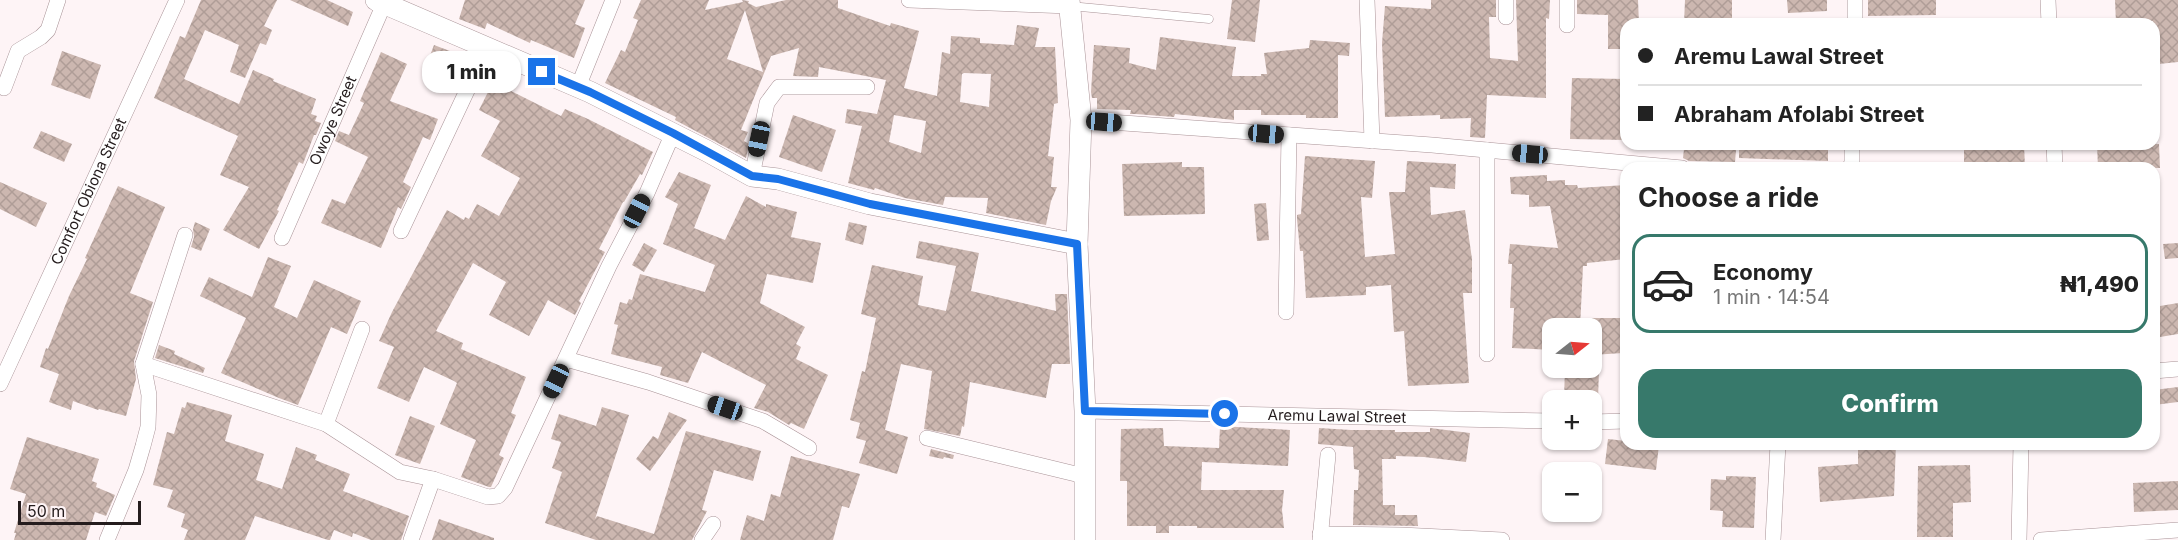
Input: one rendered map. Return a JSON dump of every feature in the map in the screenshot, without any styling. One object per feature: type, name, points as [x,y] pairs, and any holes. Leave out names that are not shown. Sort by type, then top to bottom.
[{"type":"street","points":[[4,88],[18,51],[41,38],[48,30],[58,0]]},
{"type":"street","name":"Comfort Obiona Street","points":[[0,384],[177,0]]},
{"type":"street","points":[[578,87],[613,0]]},
{"type":"street","points":[[909,0],[1069,3],[1082,120],[1077,244],[1085,411],[1085,540]]},
{"type":"street","points":[[1367,0],[1372,141]]},
{"type":"street","points":[[1506,0],[1506,17]]},
{"type":"street","points":[[1567,0],[1567,25]]},
{"type":"street","points":[[1855,0],[1855,18]]},
{"type":"street","points":[[2048,0],[2049,18]]},
{"type":"street","points":[[380,2],[578,87],[673,133],[752,176],[778,179],[870,204],[1077,244]]},
{"type":"street","name":"Owoye Street","points":[[282,238],[380,2]]},
{"type":"street","points":[[401,231],[488,48]]},
{"type":"street","points":[[752,176],[767,103],[778,87],[867,87]]},
{"type":"street","points":[[1082,120],[1487,150],[1620,162]]},
{"type":"street","points":[[143,364],[326,424],[400,472],[433,479],[488,497],[498,496],[505,488],[609,266],[647,193],[673,133]]},
{"type":"street","points":[[1286,312],[1289,135]]},
{"type":"street","points":[[1487,150],[1487,354]]},
{"type":"street","points":[[107,540],[136,470],[148,427],[149,395],[143,364],[185,236]]},
{"type":"street","points":[[326,424],[362,328]]},
{"type":"street","points":[[566,359],[648,382],[763,421],[809,448]]},
{"type":"street","points":[[2160,370],[2178,369]]},
{"type":"street","name":"Aremu Lawal Street","points":[[1085,411],[1542,421]]},
{"type":"street","points":[[1602,422],[1620,421]]},
{"type":"street","points":[[927,438],[1084,476]]},
{"type":"street","points":[[1773,540],[1778,450]]},
{"type":"street","points":[[2019,540],[2021,450]]},
{"type":"street","points":[[1328,455],[1320,537],[1401,535],[1502,540]]},
{"type":"street","points":[[411,540],[433,479]]},
{"type":"street","points":[[702,540],[713,524]]},
{"type":"street","points":[[2041,540],[2178,530]]},
{"type":"lane","points":[[1069,3],[1209,20]]},
{"type":"building","points":[[201,0],[277,0],[264,26],[272,30],[266,45],[260,43],[245,78],[230,72],[239,45],[205,30],[184,79],[239,104],[253,70],[316,99],[311,114],[317,116],[315,121],[321,123],[303,164],[299,162],[277,210],[279,211],[259,249],[223,230],[249,187],[220,175],[238,136],[154,98],[180,36],[185,38]]},
{"type":"building","points":[[290,0],[327,0],[353,12],[348,26]]},
{"type":"building","points":[[465,0],[585,0],[575,24],[585,28],[574,58],[531,40],[530,43],[487,23],[485,29],[459,19]]},
{"type":"building","points":[[641,0],[709,0],[705,10],[743,2],[742,0],[749,1],[748,3],[756,7],[786,0],[838,0],[838,8],[890,26],[891,23],[919,31],[904,88],[937,96],[942,52],[950,54],[951,36],[980,38],[980,43],[1014,45],[1017,25],[1039,28],[1035,47],[1055,47],[1058,103],[1054,104],[1048,156],[1054,157],[1051,187],[1057,187],[1051,201],[1046,225],[986,213],[988,198],[945,197],[943,205],[848,183],[862,126],[845,123],[847,109],[877,114],[886,80],[819,67],[818,77],[793,76],[799,48],[771,56],[741,130],[748,132],[744,141],[749,144],[746,158],[675,120],[676,117],[605,83],[621,50],[625,52],[638,20],[633,18]],"holes":[[[745,10],[763,72],[727,59]],[[962,74],[991,74],[989,107],[960,102]],[[894,115],[926,121],[921,153],[889,142]]]},
{"type":"building","points":[[1232,0],[1260,0],[1255,42],[1227,39]]},
{"type":"building","points":[[1431,0],[1496,0],[1496,17],[1489,17],[1490,58],[1518,61],[1516,0],[1550,0],[1549,19],[1546,18],[1546,98],[1487,95],[1485,138],[1470,137],[1471,118],[1440,119],[1440,115],[1385,117],[1382,43],[1385,6],[1431,9]]},
{"type":"building","points":[[1577,0],[1638,0],[1639,18],[1620,18],[1620,49],[1608,49],[1608,15],[1577,14]]},
{"type":"building","points":[[1685,0],[1732,0],[1732,18],[1684,18]]},
{"type":"building","points":[[1787,0],[1827,0],[1827,11],[1788,13]]},
{"type":"building","points":[[1868,0],[1936,0],[1936,15],[1868,16]]},
{"type":"building","points":[[2115,0],[2178,0],[2178,62],[2160,64],[2160,18],[2116,18]]},
{"type":"building","points":[[1160,37],[1236,47],[1232,76],[1267,74],[1264,53],[1309,48],[1310,40],[1350,43],[1349,56],[1338,55],[1338,118],[1261,115],[1261,110],[1234,110],[1234,120],[1175,114],[1174,117],[1130,114],[1131,110],[1097,109],[1097,98],[1092,98],[1091,92],[1094,45],[1130,48],[1129,63],[1156,70]]},
{"type":"building","points":[[434,45],[471,59],[458,86],[450,83],[452,79],[425,69]]},
{"type":"building","points":[[62,51],[101,65],[90,99],[51,85]]},
{"type":"building","points":[[381,52],[407,64],[390,101],[438,119],[430,140],[423,137],[403,182],[411,187],[401,209],[398,207],[381,248],[321,223],[332,199],[345,204],[368,157],[335,141],[339,131],[349,135],[364,103],[360,101]]},
{"type":"building","points":[[1572,78],[1620,79],[1620,140],[1570,139]]},
{"type":"building","points":[[493,82],[561,116],[565,109],[588,119],[653,152],[642,175],[640,174],[623,202],[599,249],[605,252],[579,301],[581,303],[575,315],[548,300],[529,336],[489,315],[506,282],[473,263],[436,331],[463,343],[461,349],[526,377],[511,413],[516,415],[499,455],[504,458],[489,487],[461,477],[476,440],[440,424],[457,383],[424,367],[409,402],[377,388],[394,347],[379,341],[392,312],[447,210],[464,220],[465,217],[469,219],[477,204],[499,216],[520,178],[481,156],[500,121],[479,110]]},
{"type":"building","points":[[793,115],[836,130],[822,172],[779,157]]},
{"type":"building","points":[[41,131],[72,144],[64,162],[33,148]]},
{"type":"building","points":[[1684,150],[1736,150],[1735,162],[1689,161],[1683,158]]},
{"type":"building","points":[[1739,150],[1828,150],[1828,161],[1739,158]]},
{"type":"building","points":[[1964,150],[2024,150],[2025,162],[1964,162]]},
{"type":"building","points":[[2097,150],[2159,150],[2160,162],[2098,162]]},
{"type":"building","points":[[1305,156],[1375,161],[1372,198],[1361,197],[1365,257],[1395,254],[1389,192],[1405,192],[1407,161],[1456,164],[1455,189],[1430,187],[1431,215],[1465,210],[1472,259],[1472,293],[1463,293],[1469,383],[1408,386],[1404,331],[1394,332],[1391,285],[1366,287],[1366,295],[1306,298],[1303,251],[1300,251],[1297,219],[1297,215],[1301,214]]},
{"type":"building","points":[[1182,162],[1182,167],[1204,167],[1205,214],[1124,216],[1122,164]]},
{"type":"building","points":[[679,172],[711,185],[694,228],[725,240],[746,196],[766,207],[766,204],[797,212],[791,237],[821,243],[813,283],[767,274],[760,303],[805,327],[796,344],[801,347],[796,359],[828,375],[804,429],[791,423],[789,425],[768,412],[754,408],[766,385],[702,352],[688,383],[660,375],[662,367],[611,354],[618,325],[614,324],[620,302],[627,304],[629,299],[632,300],[640,274],[705,292],[715,265],[663,244],[678,204],[665,197]]},
{"type":"building","points":[[1547,175],[1547,181],[1565,180],[1565,185],[1577,185],[1578,188],[1620,185],[1620,260],[1587,263],[1587,266],[1583,266],[1580,318],[1542,318],[1542,350],[1512,348],[1514,308],[1510,308],[1512,264],[1508,264],[1510,244],[1558,248],[1550,206],[1529,207],[1529,195],[1511,194],[1510,177]]},
{"type":"building","points":[[0,182],[47,203],[36,227],[0,209]]},
{"type":"building","points":[[118,186],[165,207],[130,293],[153,302],[134,361],[136,379],[126,416],[98,410],[73,401],[71,410],[49,402],[59,374],[40,367],[46,348],[48,349],[69,296],[87,259],[85,258]]},
{"type":"building","points":[[1266,203],[1269,240],[1257,241],[1254,204]]},
{"type":"building","points":[[195,222],[210,229],[201,251],[191,247]]},
{"type":"building","points":[[849,222],[867,226],[863,245],[845,240]]},
{"type":"building","points":[[919,241],[979,253],[971,291],[1056,311],[1055,294],[1067,294],[1070,364],[1052,364],[1046,398],[970,382],[964,427],[962,426],[960,436],[924,429],[932,371],[901,364],[885,430],[908,437],[897,474],[859,463],[866,441],[856,438],[860,423],[850,420],[862,371],[865,372],[876,318],[861,314],[872,265],[923,276],[918,305],[946,311],[956,266],[916,258]]},
{"type":"building","points":[[644,243],[657,250],[644,272],[632,265]]},
{"type":"building","points":[[2178,243],[2178,258],[2165,259],[2163,244]]},
{"type":"building","points":[[268,257],[291,266],[274,307],[297,318],[314,280],[361,301],[347,334],[331,327],[298,405],[221,373],[246,318],[200,296],[209,277],[252,297]]},
{"type":"building","points":[[2178,303],[2178,334],[2160,337],[2160,306]]},
{"type":"building","points":[[1602,318],[1620,318],[1620,353],[1602,354]]},
{"type":"building","points":[[159,345],[205,368],[203,373],[155,358]]},
{"type":"building","points":[[1565,378],[1599,378],[1598,390],[1564,390]]},
{"type":"building","points":[[2178,387],[2178,402],[2160,404],[2160,389]]},
{"type":"building","points":[[187,402],[232,415],[225,441],[264,454],[256,480],[282,489],[296,447],[317,455],[315,460],[350,474],[343,491],[409,516],[401,540],[371,540],[353,533],[352,537],[334,530],[328,540],[255,516],[245,540],[184,540],[188,530],[181,527],[185,514],[167,507],[173,490],[153,485],[167,432],[174,434],[182,407],[185,408]]},
{"type":"building","points":[[602,407],[629,415],[595,519],[597,516],[654,534],[686,431],[761,451],[753,481],[714,470],[702,510],[707,511],[692,540],[596,540],[545,523],[562,472],[552,468],[561,442],[551,439],[559,414],[596,426]]},
{"type":"building","points":[[669,412],[687,420],[650,471],[636,459],[653,436],[658,439]]},
{"type":"building","points":[[410,416],[435,426],[420,464],[395,455]]},
{"type":"building","points":[[1220,426],[1290,430],[1288,466],[1202,462],[1201,490],[1284,490],[1282,510],[1284,528],[1169,526],[1169,533],[1156,533],[1156,526],[1127,526],[1127,481],[1120,481],[1121,429],[1163,428],[1164,446],[1219,448]]},
{"type":"building","points":[[1319,428],[1430,432],[1430,428],[1470,433],[1466,462],[1396,456],[1396,459],[1382,459],[1383,505],[1395,505],[1395,515],[1417,515],[1418,526],[1353,525],[1354,490],[1358,490],[1359,470],[1354,469],[1353,447],[1318,444]]},
{"type":"building","points":[[27,437],[99,459],[92,481],[97,483],[96,487],[115,495],[106,516],[95,512],[86,540],[14,540],[26,494],[10,489]]},
{"type":"building","points":[[1608,439],[1620,440],[1620,450],[1658,450],[1656,470],[1605,464]]},
{"type":"building","points":[[931,449],[954,455],[953,459],[929,456]]},
{"type":"building","points":[[1858,450],[1896,450],[1894,496],[1820,502],[1818,467],[1858,464]]},
{"type":"building","points":[[791,456],[860,474],[849,508],[842,506],[833,540],[740,540],[747,515],[764,521],[771,494],[780,497]]},
{"type":"building","points":[[1970,465],[1971,502],[1953,503],[1953,537],[1917,537],[1918,466]]},
{"type":"building","points":[[1726,476],[1756,477],[1754,528],[1722,527],[1723,511],[1710,510],[1711,479],[1726,480]]},
{"type":"building","points":[[2178,481],[2178,510],[2134,512],[2133,483]]},
{"type":"building","points":[[439,519],[494,538],[494,540],[432,540]]},
{"type":"route","points":[[542,72],[590,92],[673,133],[752,176],[778,179],[870,204],[1077,244],[1085,411],[1225,414]]}]
